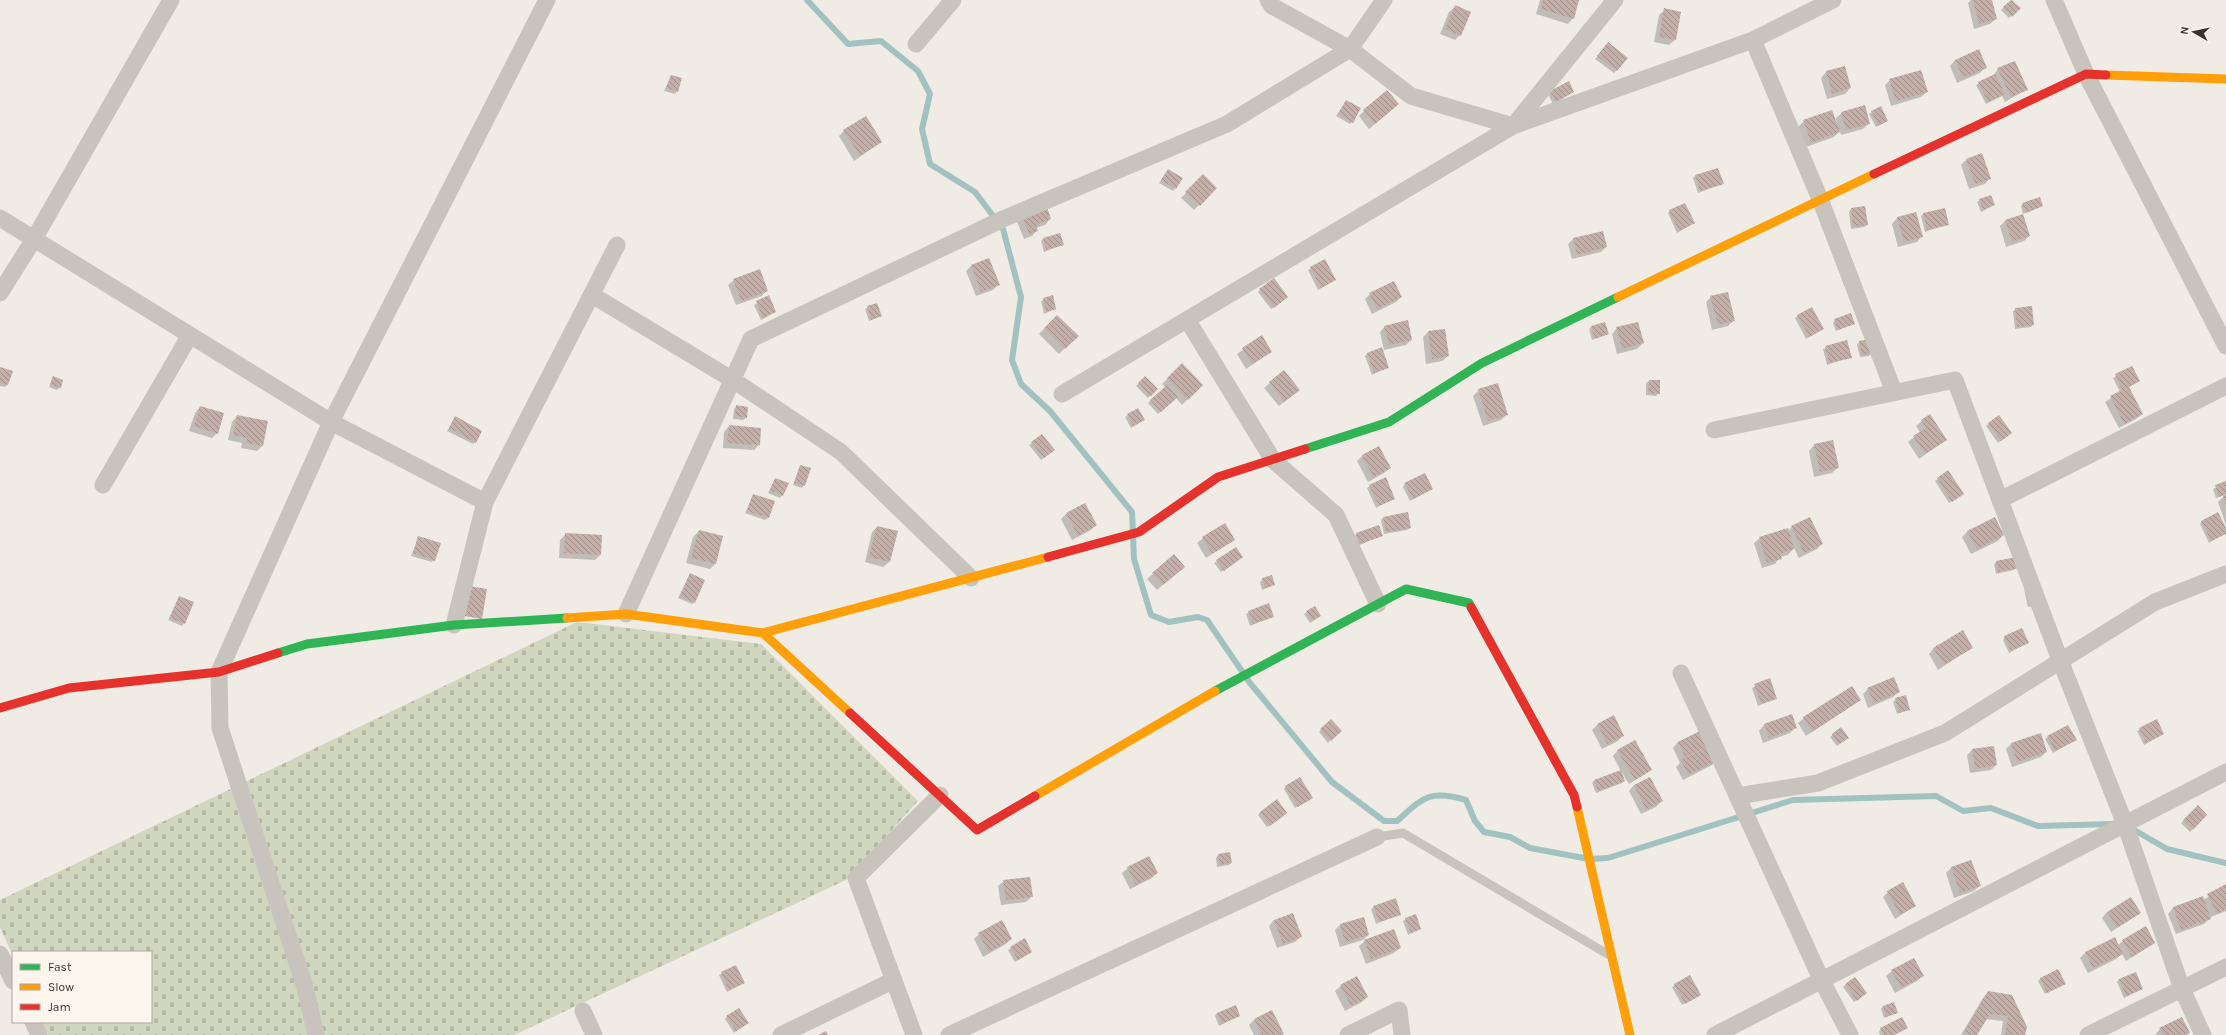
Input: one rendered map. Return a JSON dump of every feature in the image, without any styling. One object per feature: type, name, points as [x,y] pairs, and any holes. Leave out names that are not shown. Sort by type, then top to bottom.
[{"type":"street","points":[[0,294],[34,239],[171,0]]},
{"type":"street","points":[[316,1035],[305,987],[220,728],[219,672],[331,422],[547,0]]},
{"type":"street","points":[[916,44],[953,0]]},
{"type":"street","points":[[1268,0],[1272,6],[1350,49],[1410,96],[1513,126]]},
{"type":"street","points":[[626,614],[751,339],[998,222],[1227,124],[1350,49],[1384,0]]},
{"type":"street","points":[[1513,126],[1615,0]]},
{"type":"street","points":[[1062,394],[1188,321],[1513,126],[1753,40],[1833,0]]},
{"type":"street","points":[[2054,0],[2086,74],[2226,346]]},
{"type":"street","points":[[1753,40],[1820,199],[1894,392]]},
{"type":"street","points":[[0,708],[69,688],[219,672],[307,644],[454,625],[626,614],[763,633],[1126,536],[1139,532],[1218,477],[1389,422],[1482,363],[1820,199],[2086,74],[2226,79]]},
{"type":"street","points":[[0,218],[331,422],[485,502]]},
{"type":"street","points":[[454,625],[485,502],[617,246]]},
{"type":"street","points":[[592,294],[733,380],[841,452],[971,578]]},
{"type":"street","points":[[1188,321],[1273,460],[1336,516],[1378,604]]},
{"type":"street","points":[[102,485],[190,335]]},
{"type":"street","points":[[1714,430],[1955,380],[2060,660],[2125,824],[2182,989],[2203,1035]]},
{"type":"street","points":[[2000,500],[2226,386]]},
{"type":"street","points":[[1743,809],[1818,783],[1946,733],[2060,660],[2155,602],[2226,574]]},
{"type":"street","points":[[763,633],[977,830],[1238,677],[1250,673],[1406,589],[1469,602],[1574,795],[1630,1035]]},
{"type":"street","points":[[1681,673],[1821,979],[1850,1035]]},
{"type":"street","points":[[1715,1035],[1821,979],[2226,772]]},
{"type":"street","points":[[914,1035],[856,878],[940,795]]},
{"type":"street","points":[[949,1035],[1377,837]]},
{"type":"street","points":[[0,954],[12,979]]},
{"type":"street","points":[[2088,1035],[2226,967]]},
{"type":"street","points":[[780,1035],[894,980]]},
{"type":"street","points":[[1348,1035],[1399,1010],[1402,1035]]},
{"type":"street","points":[[583,1011],[594,1035]]},
{"type":"street","points":[[33,1023],[39,1035]]},
{"type":"lane","points":[[1377,837],[1403,833],[1612,956]]},
{"type":"green space","points":[[577,622],[761,644],[918,801],[848,879],[514,1035],[48,1035],[42,1023],[152,1023],[152,951],[12,951],[12,954],[0,927],[0,900]]},
{"type":"building","points":[[1543,0],[1579,0],[1574,19],[1541,9]]},
{"type":"building","points":[[1973,0],[1992,0],[1997,19],[1979,24]]},
{"type":"building","points":[[2011,0],[2021,8],[2012,17],[2003,7]]},
{"type":"building","points":[[1455,5],[1471,12],[1461,36],[1445,29]]},
{"type":"building","points":[[1664,8],[1681,12],[1676,40],[1659,37]]},
{"type":"building","points":[[1608,42],[1628,58],[1617,71],[1597,56]]},
{"type":"building","points":[[1979,49],[1987,68],[1963,78],[1955,60]]},
{"type":"building","points":[[2015,61],[2028,90],[2011,97],[1997,68]]},
{"type":"building","points":[[1845,66],[1851,88],[1832,94],[1826,71]]},
{"type":"building","points":[[1921,70],[1928,92],[1896,101],[1889,79]]},
{"type":"building","points":[[1995,74],[2005,94],[1988,102],[1978,82]]},
{"type":"building","points":[[671,75],[682,78],[678,92],[666,88]]},
{"type":"building","points":[[1569,81],[1574,92],[1556,102],[1550,91]]},
{"type":"building","points":[[1387,90],[1399,104],[1375,124],[1363,110]]},
{"type":"building","points":[[1346,100],[1361,108],[1353,123],[1338,114]]},
{"type":"building","points":[[1865,105],[1870,124],[1846,130],[1841,112]]},
{"type":"building","points":[[1881,106],[1888,121],[1878,126],[1871,111]]},
{"type":"building","points":[[1832,110],[1840,132],[1811,143],[1803,120]]},
{"type":"building","points":[[866,116],[882,142],[860,156],[843,130]]},
{"type":"building","points":[[1982,153],[1991,179],[1975,184],[1966,159]]},
{"type":"building","points":[[1718,168],[1724,184],[1700,191],[1695,175]]},
{"type":"building","points":[[1168,169],[1183,178],[1176,189],[1161,180]]},
{"type":"building","points":[[1203,174],[1217,188],[1200,206],[1185,192]]},
{"type":"building","points":[[1991,195],[1995,205],[1983,210],[1979,199]]},
{"type":"building","points":[[2040,197],[2043,206],[2026,213],[2022,203]]},
{"type":"building","points":[[1685,203],[1695,223],[1679,231],[1669,210]]},
{"type":"building","points":[[1046,204],[1051,219],[1036,225],[1038,231],[1029,234],[1021,213]]},
{"type":"building","points":[[1865,206],[1868,225],[1853,227],[1851,208]]},
{"type":"building","points":[[1945,208],[1949,225],[1927,230],[1923,213]]},
{"type":"building","points":[[1916,212],[1923,237],[1904,242],[1897,217]]},
{"type":"building","points":[[2023,214],[2030,236],[2012,242],[2005,220]]},
{"type":"building","points":[[1603,231],[1607,247],[1577,255],[1573,238]]},
{"type":"building","points":[[1060,233],[1064,245],[1046,250],[1043,238]]},
{"type":"building","points":[[989,258],[1000,285],[981,292],[971,265]]},
{"type":"building","points":[[1325,259],[1336,280],[1321,288],[1310,267]]},
{"type":"building","points":[[760,269],[768,291],[741,301],[733,279]]},
{"type":"building","points":[[1274,278],[1288,297],[1274,308],[1259,289]]},
{"type":"building","points":[[1394,281],[1402,297],[1377,309],[1369,293]]},
{"type":"building","points":[[1728,292],[1735,321],[1718,325],[1710,296]]},
{"type":"building","points":[[769,295],[776,312],[763,318],[756,301]]},
{"type":"building","points":[[1053,295],[1056,309],[1046,312],[1043,298]]},
{"type":"building","points":[[877,303],[882,316],[871,320],[867,306]]},
{"type":"building","points":[[2032,306],[2034,325],[2017,327],[2015,308]]},
{"type":"building","points":[[1812,307],[1824,329],[1809,337],[1797,315]]},
{"type":"building","points":[[1851,313],[1855,324],[1838,330],[1834,319]]},
{"type":"building","points":[[1057,315],[1079,336],[1065,349],[1044,328]]},
{"type":"building","points":[[1408,320],[1412,340],[1389,345],[1384,326]]},
{"type":"building","points":[[1605,322],[1609,334],[1594,339],[1591,326]]},
{"type":"building","points":[[1638,322],[1644,343],[1622,349],[1616,327]]},
{"type":"building","points":[[1445,329],[1449,356],[1432,359],[1428,331]]},
{"type":"building","points":[[1262,335],[1272,352],[1252,364],[1242,348]]},
{"type":"building","points":[[1870,339],[1873,353],[1862,355],[1859,341]]},
{"type":"building","points":[[1847,340],[1852,358],[1829,363],[1825,346]]},
{"type":"building","points":[[1382,347],[1389,368],[1374,373],[1367,353]]},
{"type":"building","points":[[1182,363],[1203,385],[1188,400],[1167,378]]},
{"type":"building","points":[[2132,366],[2140,381],[2129,387],[2143,414],[2124,424],[2110,396],[2122,390],[2115,374]]},
{"type":"building","points":[[0,367],[13,371],[8,385],[0,383]]},
{"type":"building","points":[[1284,370],[1300,390],[1284,402],[1269,382]]},
{"type":"building","points":[[53,376],[63,380],[61,388],[50,385]]},
{"type":"building","points":[[1145,376],[1158,389],[1151,396],[1138,383]]},
{"type":"building","points":[[1649,380],[1660,380],[1660,394],[1648,393]]},
{"type":"building","points":[[1498,383],[1508,415],[1488,421],[1478,389]]},
{"type":"building","points":[[1167,385],[1178,397],[1161,412],[1150,400]]},
{"type":"building","points":[[736,405],[748,407],[747,418],[735,416]]},
{"type":"building","points":[[200,406],[224,413],[218,434],[194,426]]},
{"type":"building","points":[[1138,408],[1145,420],[1133,426],[1127,414]]},
{"type":"building","points":[[1930,414],[1947,440],[1925,454],[1913,436],[1926,428],[1921,420]]},
{"type":"building","points":[[237,415],[268,421],[263,446],[246,443],[247,438],[233,435]]},
{"type":"building","points":[[1999,415],[2012,433],[2001,441],[1988,423]]},
{"type":"building","points":[[455,416],[482,431],[476,443],[449,428]]},
{"type":"building","points":[[729,425],[761,428],[760,445],[727,443]]},
{"type":"building","points":[[1042,434],[1055,450],[1044,458],[1031,442]]},
{"type":"building","points":[[1833,440],[1839,468],[1820,472],[1814,444]]},
{"type":"building","points":[[1379,446],[1391,468],[1373,477],[1362,455]]},
{"type":"building","points":[[800,465],[811,468],[805,486],[794,483]]},
{"type":"building","points":[[1948,470],[1964,494],[1952,502],[1937,478]]},
{"type":"building","points":[[1425,473],[1433,489],[1413,499],[1404,483]]},
{"type":"building","points":[[1386,477],[1395,499],[1379,506],[1369,485]]},
{"type":"building","points":[[775,478],[789,483],[783,496],[770,490]]},
{"type":"building","points":[[2226,481],[2226,494],[2219,497],[2215,485]]},
{"type":"building","points":[[753,494],[775,501],[769,518],[747,511]]},
{"type":"building","points":[[2226,495],[2226,505],[2223,496]]},
{"type":"building","points":[[1085,503],[1097,525],[1078,536],[1066,513]]},
{"type":"building","points":[[1408,512],[1411,528],[1386,532],[1383,517]]},
{"type":"building","points":[[2218,512],[2226,528],[2226,534],[2211,541],[2201,521]]},
{"type":"building","points":[[1810,517],[1823,544],[1804,553],[1791,526]]},
{"type":"building","points":[[1995,517],[2004,535],[1977,549],[1967,531]]},
{"type":"building","points":[[1225,523],[1235,540],[1212,554],[1202,537]]},
{"type":"building","points":[[1379,525],[1383,536],[1360,544],[1356,533]]},
{"type":"building","points":[[877,526],[898,531],[890,562],[869,557]]},
{"type":"building","points":[[1788,528],[1794,549],[1780,554],[1782,559],[1767,563],[1759,537]]},
{"type":"building","points":[[699,530],[723,536],[716,564],[691,558]]},
{"type":"building","points":[[565,533],[602,535],[601,555],[564,553]]},
{"type":"building","points":[[418,536],[441,543],[435,561],[413,553]]},
{"type":"building","points":[[1236,547],[1243,557],[1224,571],[1216,560]]},
{"type":"building","points":[[1174,554],[1185,567],[1163,585],[1152,573]]},
{"type":"building","points":[[2016,557],[2018,568],[1998,572],[1996,561]]},
{"type":"building","points":[[690,573],[705,580],[695,603],[680,596]]},
{"type":"building","points":[[1272,575],[1275,585],[1265,588],[1262,578]]},
{"type":"building","points":[[469,586],[487,589],[482,619],[464,616]]},
{"type":"building","points":[[179,596],[194,602],[185,624],[170,618]]},
{"type":"building","points":[[1269,603],[1274,617],[1253,624],[1248,611]]},
{"type":"building","points":[[1315,606],[1321,616],[1312,621],[1306,611]]},
{"type":"building","points":[[2022,628],[2029,643],[2011,651],[2004,636]]},
{"type":"building","points":[[1963,630],[1973,648],[1944,665],[1933,648]]},
{"type":"building","points":[[1894,677],[1900,692],[1874,703],[1867,688]]},
{"type":"building","points":[[1770,678],[1777,699],[1761,704],[1754,684]]},
{"type":"building","points":[[1852,686],[1861,700],[1812,732],[1803,717]]},
{"type":"building","points":[[1906,695],[1910,710],[1899,713],[1895,698]]},
{"type":"building","points":[[1792,714],[1797,728],[1769,738],[1764,724]]},
{"type":"building","points":[[1614,715],[1624,736],[1607,744],[1597,724]]},
{"type":"building","points":[[1331,719],[1342,731],[1331,741],[1320,729]]},
{"type":"building","points":[[2157,719],[2164,734],[2146,743],[2139,728]]},
{"type":"building","points":[[2068,725],[2077,740],[2055,751],[2047,736]]},
{"type":"building","points":[[1841,727],[1849,738],[1839,744],[1832,734]]},
{"type":"building","points":[[1704,729],[1711,745],[1685,757],[1678,742]]},
{"type":"building","points":[[2041,733],[2047,752],[2017,762],[2011,743]]},
{"type":"building","points":[[1635,740],[1652,770],[1635,780],[1617,750]]},
{"type":"building","points":[[1712,745],[1719,760],[1688,775],[1681,760]]},
{"type":"building","points":[[1994,746],[1997,765],[1975,769],[1972,749]]},
{"type":"building","points":[[1621,770],[1625,781],[1598,791],[1594,780]]},
{"type":"building","points":[[1300,777],[1313,798],[1298,807],[1285,786]]},
{"type":"building","points":[[1650,777],[1663,801],[1646,810],[1634,785]]},
{"type":"building","points":[[1277,799],[1287,813],[1270,826],[1260,812]]},
{"type":"building","points":[[2198,805],[2207,815],[2193,830],[2183,820]]},
{"type":"building","points":[[1230,852],[1232,863],[1220,865],[1218,854]]},
{"type":"building","points":[[1149,856],[1158,873],[1136,885],[1127,867]]},
{"type":"building","points":[[1971,860],[1981,886],[1960,893],[1951,867]]},
{"type":"building","points":[[1030,877],[1033,897],[1006,900],[1003,880]]},
{"type":"building","points":[[1903,882],[1916,906],[1900,915],[1887,891]]},
{"type":"building","points":[[2226,884],[2226,909],[2217,914],[2207,894]]},
{"type":"building","points":[[2203,896],[2211,919],[2181,930],[2173,907]]},
{"type":"building","points":[[2131,897],[2141,913],[2117,928],[2107,912]]},
{"type":"building","points":[[1396,898],[1401,915],[1379,922],[1373,906]]},
{"type":"building","points":[[1293,913],[1302,937],[1283,944],[1274,920]]},
{"type":"building","points":[[1416,914],[1421,929],[1411,933],[1405,918]]},
{"type":"building","points":[[1364,917],[1369,935],[1345,942],[1340,924]]},
{"type":"building","points":[[1002,920],[1012,939],[989,952],[978,933]]},
{"type":"building","points":[[2146,926],[2155,943],[2132,957],[2122,940]]},
{"type":"building","points":[[1394,929],[1401,948],[1371,959],[1364,940]]},
{"type":"building","points":[[2115,937],[2123,954],[2093,968],[2085,952]]},
{"type":"building","points":[[1025,938],[1032,952],[1018,960],[1010,947]]},
{"type":"building","points":[[1914,958],[1924,976],[1901,988],[1891,970]]},
{"type":"building","points":[[736,965],[745,983],[729,990],[721,972]]},
{"type":"building","points":[[2058,969],[2066,984],[2047,993],[2040,978]]},
{"type":"building","points":[[2136,972],[2143,989],[2126,996],[2119,979]]},
{"type":"building","points":[[1690,975],[1701,995],[1685,1004],[1674,984]]},
{"type":"building","points":[[1357,976],[1368,997],[1351,1006],[1340,985]]},
{"type":"building","points":[[1855,977],[1867,993],[1857,1001],[1845,984]]},
{"type":"building","points":[[1988,991],[2012,995],[2027,1027],[2025,1035],[2005,1035],[2008,1016],[1990,1014],[1977,1035],[1970,1035],[1964,1032]]},
{"type":"building","points":[[1894,1002],[1898,1013],[1886,1017],[1883,1006]]},
{"type":"building","points":[[1236,1005],[1240,1016],[1222,1024],[1217,1013]]},
{"type":"building","points":[[739,1008],[749,1023],[736,1031],[726,1016]]},
{"type":"building","points":[[1272,1010],[1284,1034],[1262,1035],[1254,1019]]},
{"type":"building","points":[[1902,1017],[1908,1028],[1894,1035],[1884,1035],[1880,1028]]},
{"type":"building","points":[[2182,1017],[2190,1033],[2186,1035],[2163,1035],[2159,1028]]},
{"type":"building","points":[[826,1031],[828,1035],[818,1035]]},
{"type":"waterway","points":[[807,0],[848,44],[881,41],[918,71],[930,94],[922,129],[930,164],[975,192],[1003,229],[1021,297],[1012,360],[1021,384],[1050,411],[1132,512],[1134,559],[1151,615],[1169,622],[1198,617],[1207,620],[1250,683],[1332,782],[1384,821],[1397,821],[1421,801],[1427,798],[1443,795],[1466,800],[1475,821],[1484,832],[1510,837],[1530,848],[1589,859],[1608,858],[1793,800],[1936,796],[1963,811],[1991,808],[2038,826],[2113,824]]},
{"type":"waterway","points":[[2129,827],[2167,849],[2226,863]]},
{"type":"traffic: fast","points":[[1305,449],[1389,422],[1482,363],[1618,297]]},
{"type":"traffic: fast","points":[[1215,691],[1406,589],[1469,603],[1471,607]]},
{"type":"traffic: fast","points":[[278,653],[307,644],[454,625],[567,618]]},
{"type":"traffic: slow","points":[[2106,75],[2226,79]]},
{"type":"traffic: slow","points":[[1618,297],[1874,174]]},
{"type":"traffic: slow","points":[[763,633],[1048,557]]},
{"type":"traffic: slow","points":[[567,618],[626,614],[763,633],[850,713]]},
{"type":"traffic: slow","points":[[1035,796],[1215,691]]},
{"type":"traffic: slow","points":[[1577,807],[1630,1035]]},
{"type":"traffic: jam","points":[[1874,174],[2086,74],[2106,75]]},
{"type":"traffic: jam","points":[[1048,557],[1139,532],[1218,477],[1305,449]]},
{"type":"traffic: jam","points":[[1471,607],[1574,795],[1577,807]]},
{"type":"traffic: jam","points":[[0,708],[69,688],[219,672],[278,653]]},
{"type":"traffic: jam","points":[[850,713],[977,830],[1035,796]]}]
